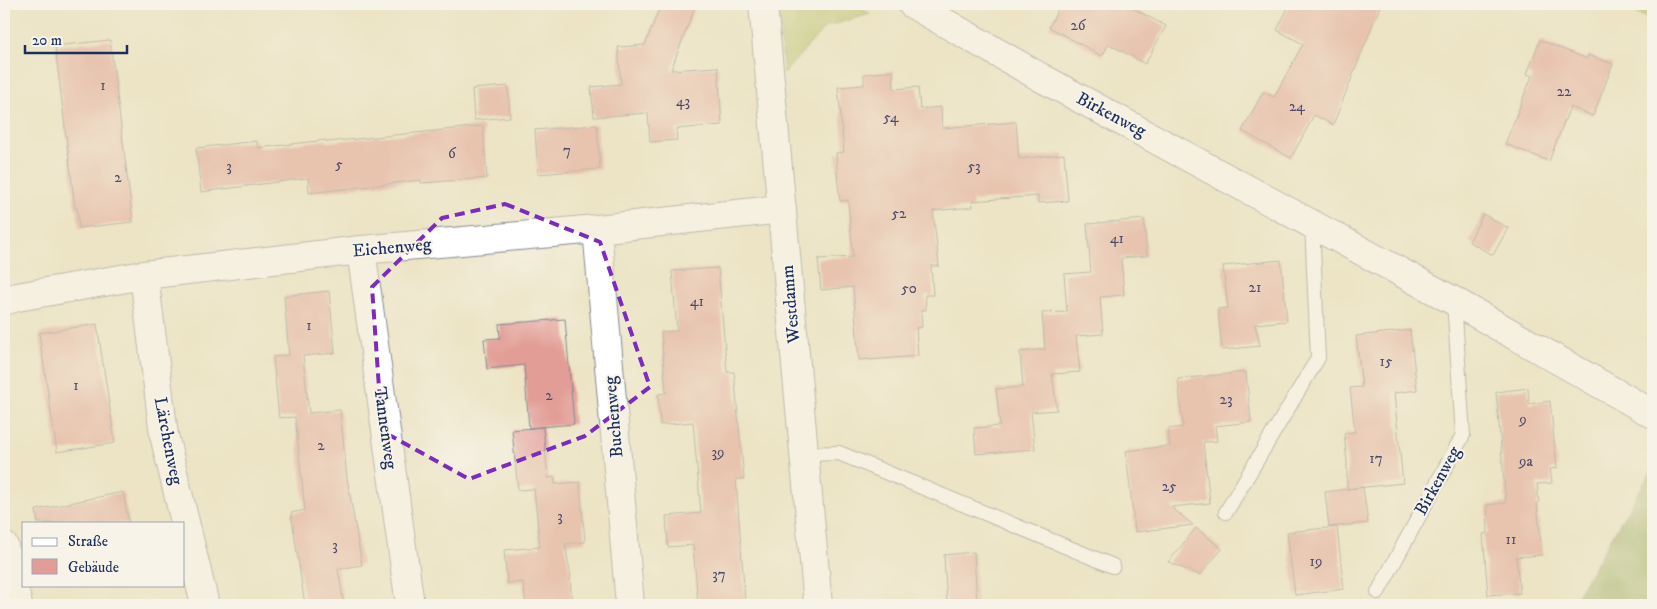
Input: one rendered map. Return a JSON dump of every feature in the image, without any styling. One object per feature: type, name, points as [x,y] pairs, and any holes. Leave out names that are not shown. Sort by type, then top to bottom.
[{"type":"street","name":"Westdamm","points":[[763,4],[818,605]]},
{"type":"street","name":"Birkenweg","points":[[912,4],[1040,77],[1454,301],[1653,414]]},
{"type":"street","name":"Eichenweg","points":[[4,301],[17,297],[144,275],[361,250],[597,229],[782,209]]},
{"type":"street","name":"Buchenweg","points":[[597,229],[630,605]]},
{"type":"street","name":"Tannenweg","points":[[361,250],[410,605]]},
{"type":"street","name":"Lärchenweg","points":[[144,275],[164,435],[185,522]]},
{"type":"street","name":"Lärchenweg","points":[[185,522],[205,605]]},
{"type":"street","points":[[4,546],[18,605]]},
{"type":"lane","points":[[1226,512],[1318,358],[1312,224]]},
{"type":"lane","name":"Birkenweg","points":[[1378,592],[1463,435],[1454,301]]},
{"type":"lane","points":[[804,454],[840,453],[1113,566]]},
{"type":"highlighted area","points":[[505,204],[600,242],[650,387],[585,436],[469,479],[382,431],[372,287],[442,218]]},
{"type":"green space","points":[[778,4],[854,4],[870,14],[825,27],[784,73]]},
{"type":"green space","points":[[1612,4],[1653,4],[1653,20]]},
{"type":"green space","points":[[1653,468],[1653,605],[1571,605]]},
{"type":"building","points":[[661,4],[696,4],[671,70],[718,67],[722,125],[676,129],[677,140],[650,142],[648,113],[594,117],[591,87],[621,84],[618,47],[645,45]]},
{"type":"building","points":[[1061,4],[1125,4],[1166,26],[1145,64],[1109,44],[1102,56],[1049,27]]},
{"type":"building","points":[[1290,4],[1381,4],[1333,125],[1314,115],[1291,158],[1242,131],[1263,92],[1274,97],[1303,44],[1277,30]]},
{"type":"building","points":[[110,40],[133,222],[79,228],[55,46]]},
{"type":"building","points":[[1540,40],[1587,59],[1588,55],[1613,64],[1593,116],[1570,107],[1549,161],[1505,144],[1532,76],[1527,74]]},
{"type":"building","points":[[893,71],[894,89],[918,87],[920,109],[941,107],[942,128],[1016,122],[1019,159],[1064,154],[1068,201],[1038,203],[1038,196],[972,201],[973,207],[933,211],[939,266],[931,266],[933,295],[925,295],[926,310],[921,310],[922,327],[916,328],[918,356],[859,360],[853,287],[821,290],[818,259],[853,257],[848,200],[840,201],[838,184],[836,153],[844,152],[838,87],[864,85],[864,74]]},
{"type":"building","points":[[508,86],[510,117],[474,120],[472,89]]},
{"type":"building","points":[[597,125],[600,169],[538,174],[535,130]]},
{"type":"building","points":[[483,126],[487,178],[421,183],[421,180],[309,193],[308,178],[201,192],[196,148],[257,141],[258,148]]},
{"type":"building","points":[[1483,214],[1508,228],[1493,255],[1469,242]]},
{"type":"building","points":[[1144,219],[1147,256],[1121,258],[1124,295],[1100,297],[1103,334],[1076,336],[1080,372],[1052,374],[1057,410],[1031,412],[1035,449],[976,454],[974,428],[1000,426],[996,389],[1023,387],[1020,352],[1045,349],[1042,313],[1067,312],[1064,274],[1091,272],[1087,224]]},
{"type":"building","points":[[1281,260],[1287,321],[1255,324],[1260,346],[1222,350],[1218,309],[1228,308],[1223,266]]},
{"type":"building","points":[[718,268],[727,372],[734,372],[744,479],[736,479],[745,601],[698,605],[693,545],[668,547],[666,516],[701,513],[693,422],[660,425],[658,394],[666,393],[661,332],[677,331],[672,271]]},
{"type":"building","points":[[329,291],[335,353],[303,356],[309,413],[340,410],[347,478],[362,565],[338,569],[344,605],[305,605],[291,513],[305,510],[295,417],[279,418],[273,357],[289,355],[284,296]]},
{"type":"building","points":[[565,319],[574,424],[529,428],[524,365],[487,369],[484,339],[500,338],[499,324]]},
{"type":"building","points":[[97,324],[115,443],[57,452],[39,333]]},
{"type":"building","points":[[1410,330],[1417,390],[1394,393],[1403,483],[1347,489],[1344,433],[1355,432],[1350,388],[1362,387],[1356,336]]},
{"type":"building","points":[[1246,372],[1251,422],[1215,426],[1217,441],[1203,442],[1210,503],[1171,507],[1193,525],[1135,532],[1126,451],[1170,446],[1168,429],[1183,427],[1178,379]]},
{"type":"building","points":[[1528,388],[1529,404],[1550,401],[1557,468],[1550,469],[1552,483],[1537,484],[1542,555],[1516,557],[1520,593],[1488,595],[1483,534],[1488,533],[1487,505],[1506,503],[1496,392]]},
{"type":"building","points":[[543,427],[548,478],[554,477],[555,484],[580,482],[585,542],[565,544],[571,577],[572,605],[526,605],[523,582],[507,583],[504,550],[540,547],[534,489],[518,490],[512,430]]},
{"type":"building","points":[[1363,487],[1368,523],[1329,527],[1325,492]]},
{"type":"building","points":[[123,492],[129,522],[38,522],[36,510]]},
{"type":"building","points":[[1337,527],[1344,589],[1295,595],[1287,532]]},
{"type":"building","points":[[1196,528],[1222,549],[1200,575],[1168,562]]},
{"type":"building","points":[[974,552],[977,605],[947,605],[944,555]]}]
